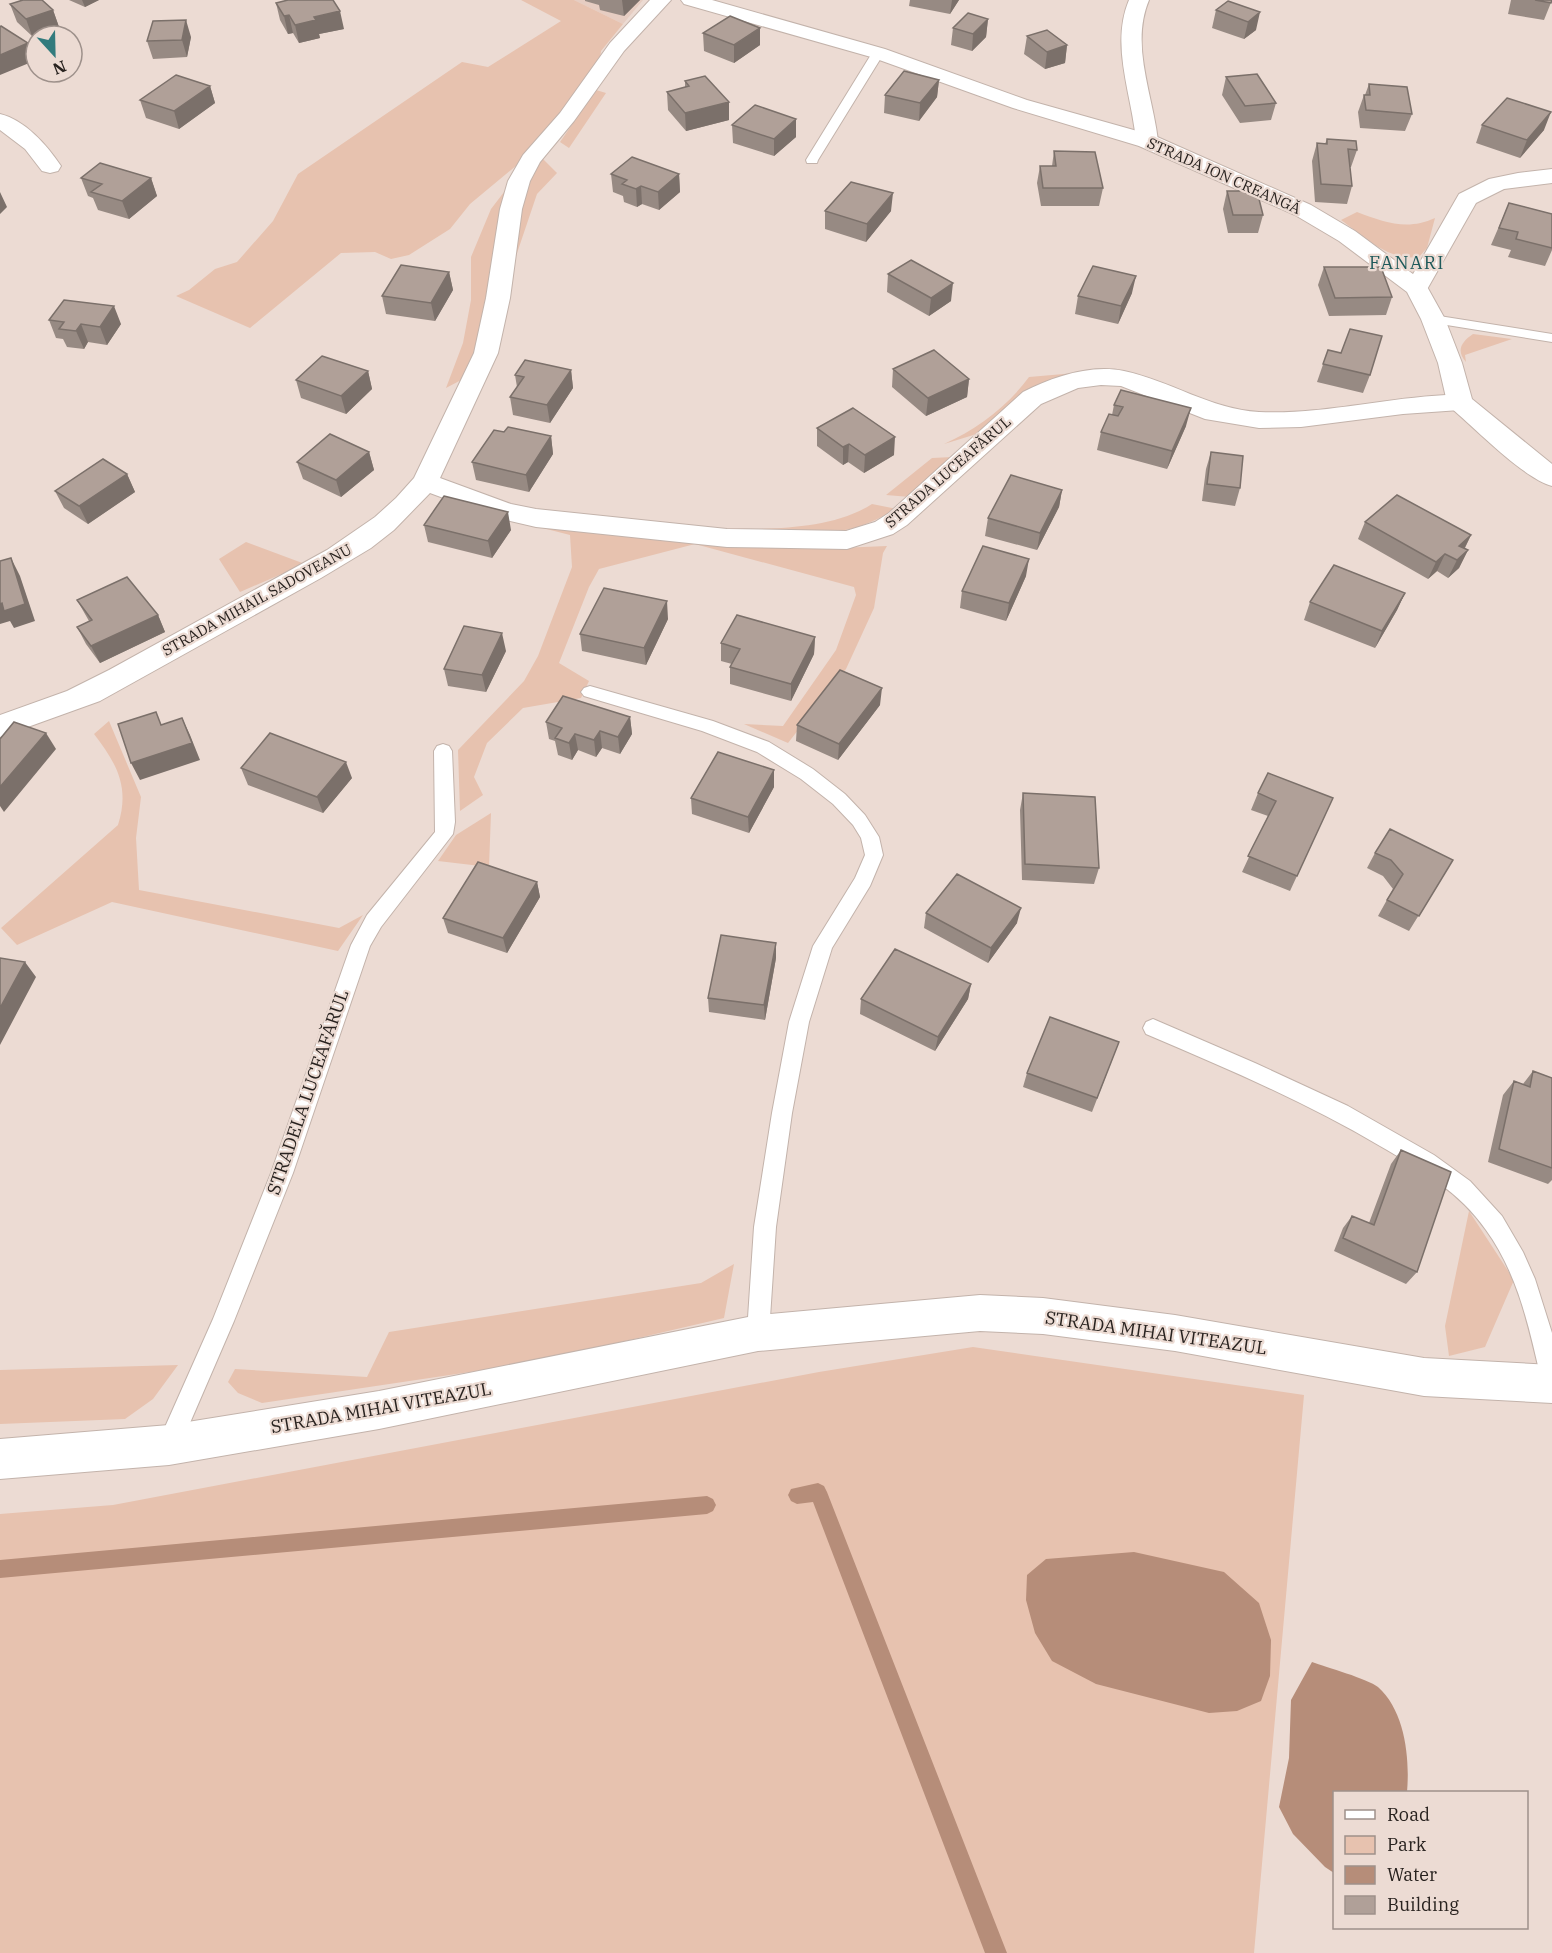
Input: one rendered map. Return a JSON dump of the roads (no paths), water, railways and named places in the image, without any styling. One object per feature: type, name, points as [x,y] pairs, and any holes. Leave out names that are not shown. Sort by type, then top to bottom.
[{"type":"street","name":"STRADA MIHAIL SADOVEANU","points":[[0,726],[59,706],[101,688],[235,611],[310,573],[375,532],[412,499],[425,482],[486,353],[498,298],[511,209],[519,181],[531,160],[567,117],[617,47],[661,0]]},
{"type":"street","name":"STRADA ION CREANGĂ","points":[[691,0],[878,53],[1020,104],[1147,141],[1303,210],[1347,236],[1417,288],[1433,319],[1450,363],[1460,402]]},
{"type":"street","points":[[1139,0],[1131,23],[1134,62],[1146,122],[1147,141]]},
{"type":"street","points":[[0,120],[33,144],[50,166]]},
{"type":"street","points":[[1417,288],[1467,199],[1478,190],[1501,182],[1552,176]]},
{"type":"street","name":"STRADA LUCEAFĂRUL","points":[[425,482],[506,512],[568,523],[727,538],[847,540],[884,528],[898,519],[1032,398],[1046,390],[1065,384],[1094,378],[1123,379],[1193,407],[1228,417],[1283,422],[1417,403],[1460,402]]},
{"type":"street","points":[[1460,402],[1522,455],[1552,477]]},
{"type":"street","name":"STRADA MIHAI VITEAZUL","points":[[0,1459],[169,1445],[378,1410],[758,1333],[980,1313],[1043,1316],[1175,1333],[1424,1377],[1552,1384]]},
{"type":"lane","points":[[812,160],[878,53]]},
{"type":"lane","points":[[1433,319],[1552,338]]},
{"type":"lane","points":[[590,692],[707,726],[763,747],[807,774],[846,806],[870,837],[874,855],[863,880],[823,946],[799,1022],[782,1113],[765,1227],[758,1333]]},
{"type":"lane","name":"STRADELA LUCEAFĂRUL","points":[[169,1445],[223,1321],[282,1173],[361,945],[374,921],[444,834],[446,822],[443,751]]},
{"type":"lane","points":[[1154,1028],[1269,1078],[1364,1124],[1452,1177],[1495,1223],[1518,1264],[1535,1304],[1552,1379]]},
{"type":"water","points":[[1134,1552],[1224,1572],[1259,1603],[1271,1640],[1270,1676],[1261,1701],[1237,1711],[1209,1713],[1096,1684],[1052,1661],[1035,1633],[1026,1600],[1027,1575],[1046,1559]]},
{"type":"water","points":[[1312,1662],[1378,1687],[1394,1709],[1404,1736],[1408,1765],[1407,1791],[1333,1791],[1333,1872],[1293,1834],[1279,1807],[1289,1758],[1291,1700]]},
{"type":"waterway","points":[[797,1495],[818,1492],[996,1953]]},
{"type":"waterway","points":[[0,1569],[707,1505]]},
{"type":"district","name":"FANARI","points":[[1407,263]]}]
